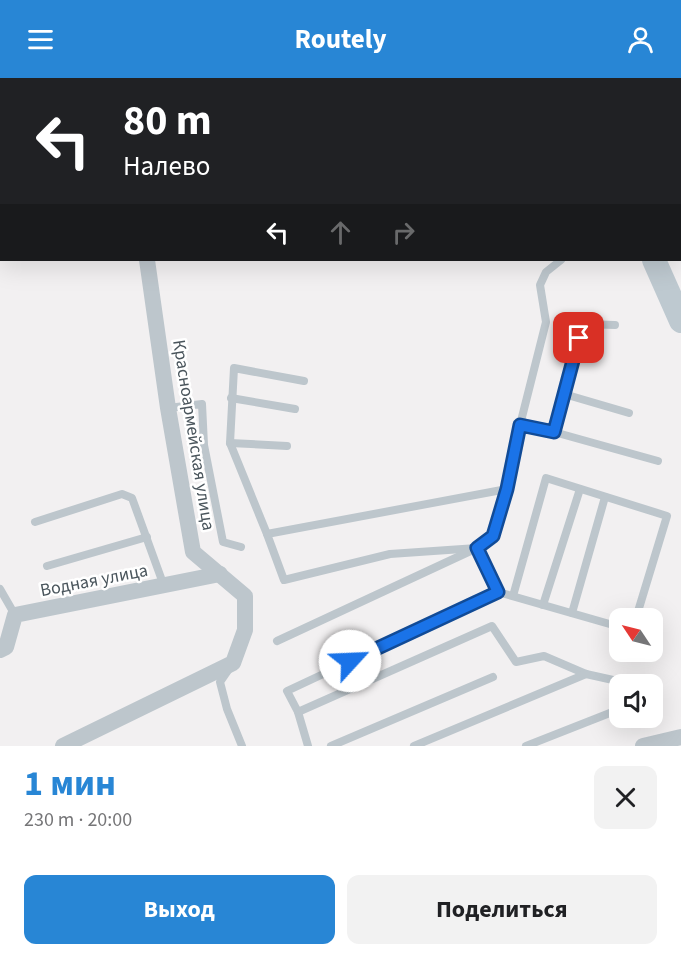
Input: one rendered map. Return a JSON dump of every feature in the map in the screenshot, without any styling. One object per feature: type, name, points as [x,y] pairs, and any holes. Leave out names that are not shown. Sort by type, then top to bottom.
[{"type":"main road","points":[[653,263],[681,321]]},
{"type":"street","name":"Красноармейская улица","points":[[147,261],[168,408],[193,552],[245,596],[245,630],[233,663]]},
{"type":"street","name":"Водная улица","points":[[15,615],[220,574]]},
{"type":"street","points":[[0,650],[6,647],[15,615]]},
{"type":"street","points":[[63,746],[233,663]]},
{"type":"street","points":[[643,746],[681,737]]},
{"type":"lane","points":[[277,641],[477,548],[493,536],[507,489],[520,425],[546,322],[540,285],[546,272],[560,261]]},
{"type":"lane","points":[[554,432],[583,324],[615,325]]},
{"type":"lane","points":[[304,381],[234,368],[230,443],[284,580],[390,554],[477,548]]},
{"type":"lane","points":[[564,394],[629,413]]},
{"type":"lane","points":[[231,398],[295,409]]},
{"type":"lane","points":[[168,408],[202,404],[204,445],[223,542],[241,547]]},
{"type":"lane","points":[[520,425],[554,432],[658,462]]},
{"type":"lane","points":[[230,443],[287,446]]},
{"type":"lane","points":[[513,596],[546,478],[667,516],[639,608]]},
{"type":"lane","points":[[267,534],[507,489]]},
{"type":"lane","points":[[543,605],[580,489]]},
{"type":"lane","points":[[35,522],[122,494],[132,498],[164,586]]},
{"type":"lane","points":[[572,613],[605,496]]},
{"type":"lane","points":[[47,566],[147,537]]},
{"type":"lane","points":[[477,548],[498,592]]},
{"type":"lane","points":[[0,589],[15,615]]},
{"type":"lane","points":[[308,746],[298,711],[287,691],[498,592],[609,624]]},
{"type":"lane","points":[[298,711],[492,626],[516,662],[544,656],[586,674],[609,679]]},
{"type":"lane","points":[[233,663],[220,682],[242,746]]},
{"type":"lane","points":[[414,746],[586,674]]},
{"type":"lane","points":[[331,746],[493,677]]},
{"type":"lane","points":[[526,746],[609,713]]},
{"type":"route","points":[[350,661],[498,592],[477,548],[493,536],[507,489],[520,425],[554,432],[579,338]]}]
